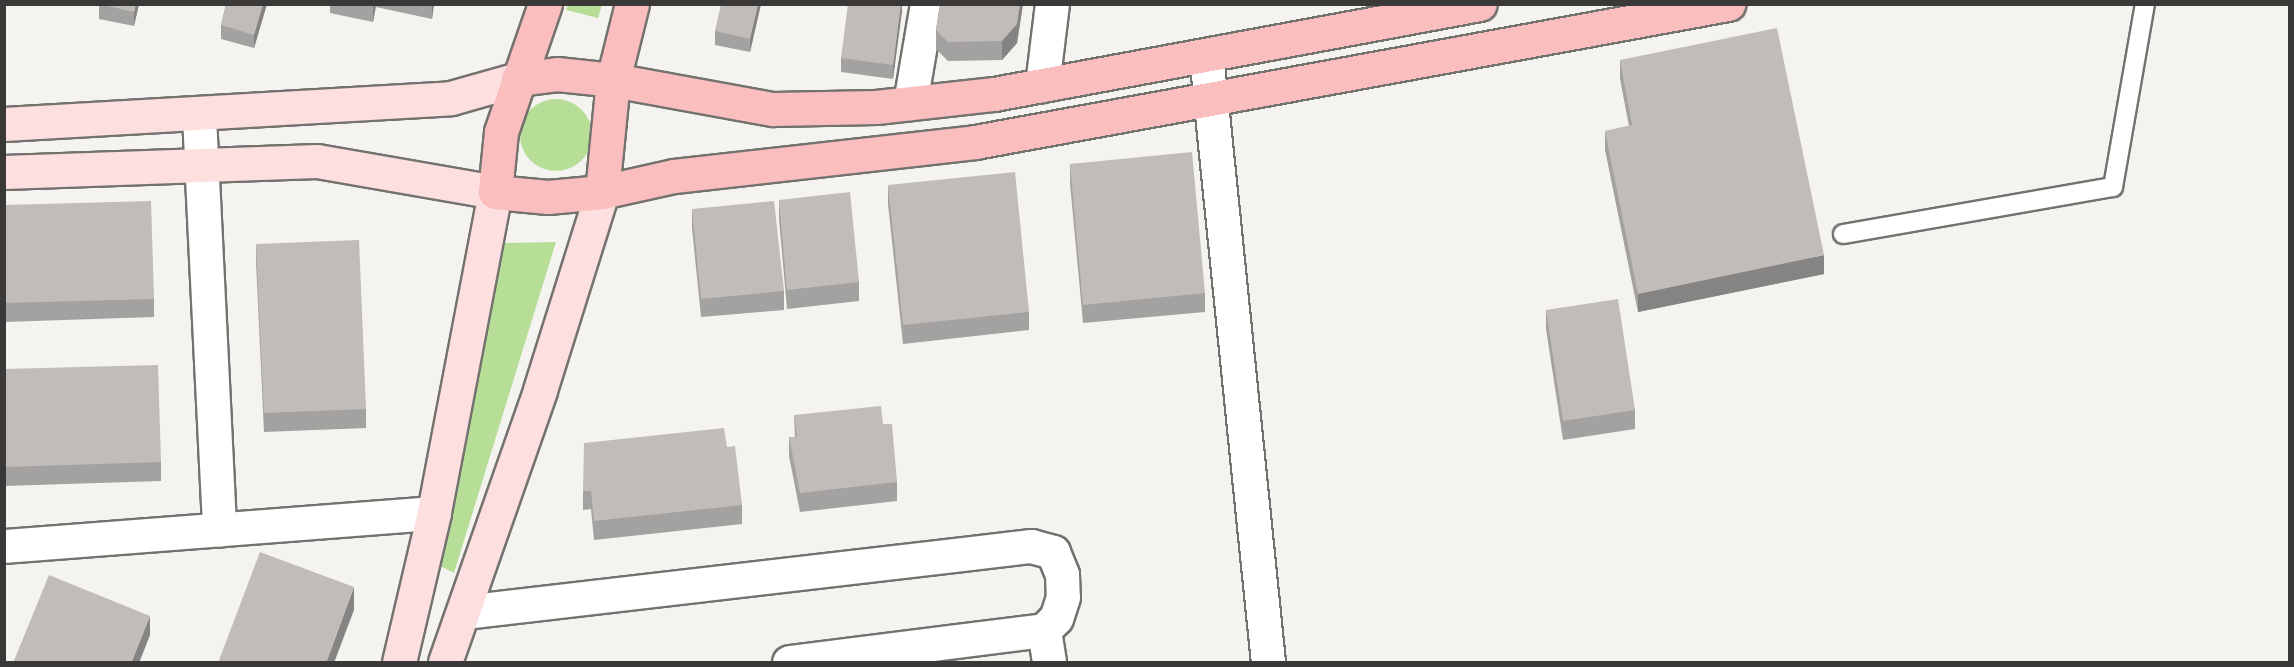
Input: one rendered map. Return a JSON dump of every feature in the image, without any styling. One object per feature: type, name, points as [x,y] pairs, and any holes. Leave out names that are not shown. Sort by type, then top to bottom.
[{"type":"main road","points":[[399,663],[434,513],[495,192],[501,132],[545,4]]},
{"type":"main road","points":[[445,663],[464,612],[602,192],[613,80],[632,4]]},
{"type":"main road","points":[[4,124],[199,116],[452,98],[518,79],[556,74],[613,80],[773,109],[811,110],[910,103],[1042,85],[1480,4]]},
{"type":"main road","points":[[4,172],[317,161],[495,192],[548,197],[602,192],[674,176],[975,142],[1210,101],[1728,4]]},
{"type":"street","points":[[910,103],[927,4]]},
{"type":"street","points":[[1042,85],[1052,4]]},
{"type":"street","points":[[1206,55],[1268,663]]},
{"type":"street","points":[[199,116],[219,530]]},
{"type":"street","points":[[5,548],[434,513]]},
{"type":"street","points":[[464,612],[1031,546],[1053,552],[1062,574],[1063,597],[1056,618],[1044,630],[789,663]]},
{"type":"street","points":[[1044,630],[1049,663]]},
{"type":"lane","points":[[1843,234],[2113,187],[2145,4]]},
{"type":"green space","points":[[568,4],[602,5],[598,18],[566,10]]},
{"type":"green space","points":[[556,99],[576,105],[586,115],[592,135],[586,155],[576,165],[556,171],[536,165],[526,155],[520,135],[526,115],[536,105]]},
{"type":"green space","points":[[556,242],[454,573],[440,566],[503,243]]},
{"type":"building","points":[[99,4],[136,4],[134,12]]},
{"type":"building","points":[[226,4],[263,4],[254,35],[221,25]]},
{"type":"building","points":[[721,4],[758,4],[750,39],[715,31]]},
{"type":"building","points":[[848,4],[901,4],[893,65],[841,58]]},
{"type":"building","points":[[940,4],[1020,4],[1017,24],[1002,41],[948,42],[936,30]]},
{"type":"building","points":[[1777,28],[1824,255],[1638,294],[1605,131],[1632,125],[1620,60]]},
{"type":"building","points":[[1192,152],[1205,293],[1083,305],[1070,164]]},
{"type":"building","points":[[1015,172],[1029,312],[903,325],[888,185]]},
{"type":"building","points":[[850,192],[859,282],[787,290],[779,200]]},
{"type":"building","points":[[151,201],[154,299],[4,303],[4,205]]},
{"type":"building","points":[[774,201],[784,291],[701,299],[692,209]]},
{"type":"building","points":[[359,240],[366,409],[264,413],[256,244]]},
{"type":"building","points":[[1618,299],[1635,410],[1563,421],[1546,310]]},
{"type":"building","points":[[158,365],[161,462],[4,467],[4,369]]},
{"type":"building","points":[[881,406],[883,424],[892,424],[897,482],[800,493],[789,437],[797,437],[794,415]]},
{"type":"building","points":[[724,428],[727,447],[735,446],[742,505],[594,521],[591,491],[583,491],[584,443]]},
{"type":"building","points":[[260,552],[354,587],[326,663],[218,663]]},
{"type":"building","points":[[49,575],[150,616],[131,663],[13,663]]}]
